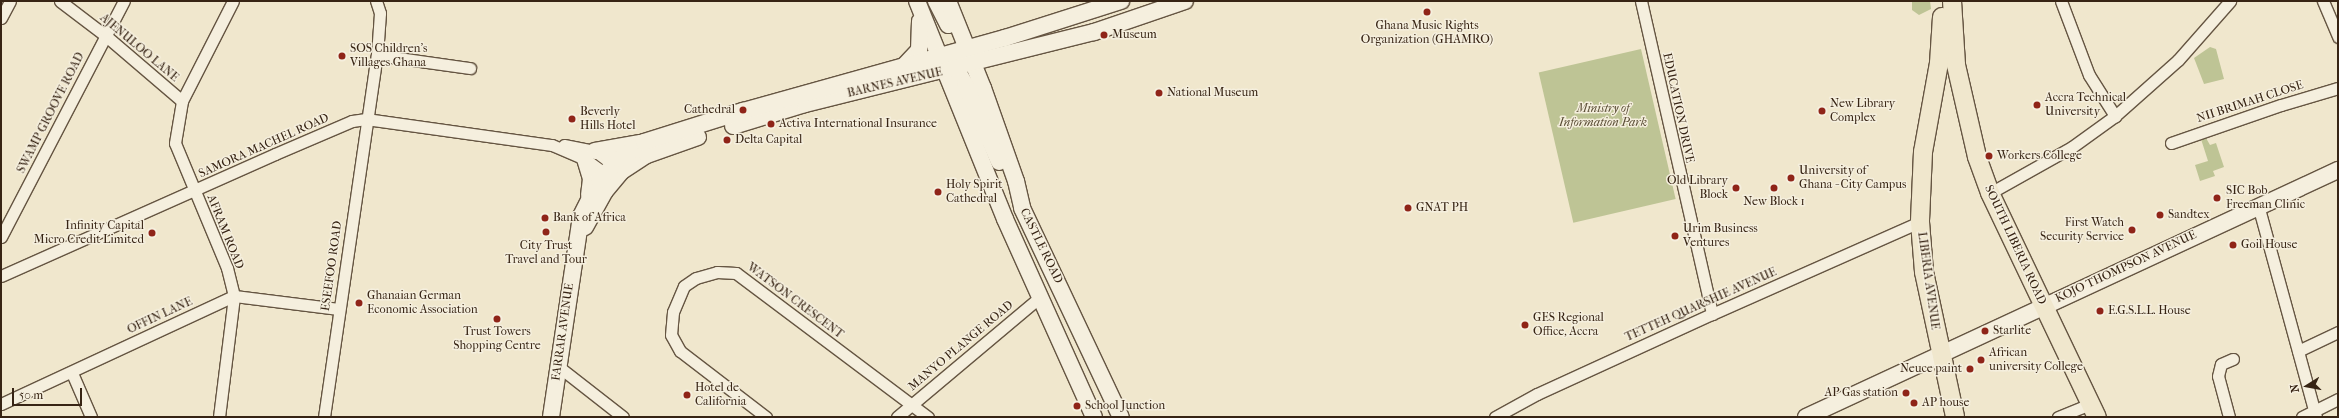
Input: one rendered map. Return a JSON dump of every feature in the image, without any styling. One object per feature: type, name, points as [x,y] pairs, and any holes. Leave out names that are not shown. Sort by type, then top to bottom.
[{"type":"main road","points":[[936,1],[966,53]]},
{"type":"main road","name":"BARNES AVENUE","points":[[612,174],[647,155],[690,139],[805,104],[914,78],[948,65],[966,53],[1005,38],[1121,1]]},
{"type":"main road","name":"BARNES AVENUE","points":[[966,53],[1004,56],[1094,32],[1185,1]]},
{"type":"main road","name":"LIBERIA AVENUE","points":[[1942,1],[1947,64]]},
{"type":"main road","name":"LIBERIA AVENUE","points":[[1952,1],[1947,64],[1923,152],[1920,222],[1924,272],[1940,355],[1955,417]]},
{"type":"main road","points":[[903,66],[914,58],[921,46],[918,3]]},
{"type":"main road","name":"CASTLE ROAD","points":[[918,3],[948,65],[952,91],[1005,219],[1041,296],[1094,417]]},
{"type":"main road","points":[[950,5],[975,34],[1005,38]]},
{"type":"main road","name":"CASTLE ROAD","points":[[950,5],[966,53],[984,88],[1016,181],[1022,208],[1121,417]]},
{"type":"main road","points":[[984,88],[991,68],[1004,56]]},
{"type":"main road","name":"SOUTH LIBERIA ROAD","points":[[1947,64],[1977,158],[1990,193],[2093,410]]},
{"type":"main road","points":[[948,65],[1022,208]]},
{"type":"main road","name":"BARNES AVENUE","points":[[589,196],[644,142],[814,90],[903,66],[948,65]]},
{"type":"main road","points":[[914,78],[937,80],[952,91]]},
{"type":"main road","points":[[589,196],[591,179],[590,155],[644,142]]},
{"type":"main road","name":"KOJO THOMPSON AVENUE","points":[[1806,417],[2258,205],[2338,170]]},
{"type":"main road","name":"FARRAR AVENUE","points":[[576,246],[612,174]]},
{"type":"main road","name":"FARRAR AVENUE","points":[[551,417],[580,216],[589,196]]},
{"type":"street","points":[[1,18],[10,1]]},
{"type":"street","name":"AJENULOO LANE","points":[[60,1],[106,36],[182,101]]},
{"type":"street","name":"SWAMP GROOVE ROAD","points":[[1,237],[124,1]]},
{"type":"street","name":"AFRAM ROAD","points":[[219,417],[234,296],[227,268],[175,143],[182,101],[233,1]]},
{"type":"street","name":"ESEEFOO ROAD","points":[[324,417],[366,119],[377,55],[380,13],[376,1]]},
{"type":"street","name":"EDUCATION DRIVE","points":[[1641,1],[1712,314]]},
{"type":"street","points":[[2061,1],[2089,75],[2115,116]]},
{"type":"street","points":[[1990,193],[2072,147],[2115,116],[2178,60],[2230,1]]},
{"type":"street","points":[[2323,1],[2338,37]]},
{"type":"street","points":[[377,55],[470,68]]},
{"type":"street","name":"NII BRIMAH CLOSE","points":[[2171,143],[2281,105],[2338,88]]},
{"type":"street","name":"SAMORA MACHEL ROAD","points":[[1,276],[352,121],[366,119],[552,145],[590,155],[612,174]]},
{"type":"street","points":[[2258,205],[2315,414]]},
{"type":"street","name":"TETTEH QUARSHIE AVENUE","points":[[1495,417],[1537,394],[1712,314],[1920,222]]},
{"type":"street","name":"WATSON CRESCENT","points":[[766,417],[680,351],[671,335],[673,312],[678,299],[684,286],[696,278],[717,272],[736,273],[928,417]]},
{"type":"street","points":[[234,296],[339,309]]},
{"type":"street","name":"OFFIN LANE","points":[[1,404],[72,373],[234,296]]},
{"type":"street","name":"MANYO PLANGE ROAD","points":[[897,417],[1041,296]]},
{"type":"street","points":[[2298,351],[2338,332]]},
{"type":"street","points":[[2229,417],[2218,376],[2222,364],[2233,359]]},
{"type":"street","points":[[559,367],[623,417]]},
{"type":"street","points":[[72,373],[91,417]]},
{"type":"street","points":[[2302,417],[2315,414],[2338,399]]},
{"type":"street","points":[[2058,417],[2093,410]]},
{"type":"green space","points":[[1912,1],[1930,1],[1931,9],[1919,15],[1912,10]]},
{"type":"green space","points":[[2210,47],[2216,49],[2224,79],[2204,84],[2194,58]]},
{"type":"green space","name":"Ministry of Information Park","points":[[1641,49],[1676,199],[1573,223],[1539,73]]},
{"type":"green space","points":[[2206,138],[2210,145],[2216,143],[2224,167],[2213,171],[2215,176],[2200,181],[2195,165],[2208,161],[2201,139]]},
{"type":"place","name":"Ghana Music Rights Organization (GHAMRO)","points":[[1427,12]]},
{"type":"place","name":"Museum","points":[[1104,35]]},
{"type":"place","name":"SOS Children's Villages Ghana","points":[[342,56]]},
{"type":"place","name":"National Museum","points":[[1159,93]]},
{"type":"place","name":"Accra Technical University","points":[[2037,105]]},
{"type":"place","name":"Cathedral","points":[[743,110]]},
{"type":"place","name":"New Library Complex","points":[[1822,111]]},
{"type":"place","name":"Beverly Hills Hotel","points":[[572,119]]},
{"type":"place","name":"Activa International Insurance","points":[[771,124]]},
{"type":"place","name":"Delta Capital","points":[[727,140]]},
{"type":"place","name":"Workers College","points":[[1989,156]]},
{"type":"place","name":"University of Ghana - City Campus","points":[[1791,178]]},
{"type":"place","name":"Old Library Block","points":[[1736,188]]},
{"type":"place","name":"New Block 1","points":[[1774,188]]},
{"type":"place","name":"Holy Spirit Cathedral","points":[[938,192]]},
{"type":"place","name":"SIC Bob Freeman Clinic","points":[[2217,198]]},
{"type":"place","name":"GNAT PH","points":[[1408,208]]},
{"type":"place","name":"Sandtex","points":[[2160,215]]},
{"type":"place","name":"Bank of Africa","points":[[545,218]]},
{"type":"place","name":"First Watch Security Service","points":[[2132,230]]},
{"type":"place","name":"City Trust Travel and Tour","points":[[546,232]]},
{"type":"place","name":"Infinity Capital Micro Credit Limited","points":[[152,233]]},
{"type":"place","name":"Urim Business Ventures","points":[[1675,236]]},
{"type":"place","name":"Goil House","points":[[2233,245]]},
{"type":"place","name":"Ghanaian German Economic Association","points":[[359,303]]},
{"type":"place","name":"E.G.S.L.L. House","points":[[2100,311]]},
{"type":"place","name":"Trust Towers Shopping Centre","points":[[497,319]]},
{"type":"place","name":"GES Regional Office, Accra","points":[[1525,325]]},
{"type":"place","name":"Starlite","points":[[1985,331]]},
{"type":"place","name":"African university College","points":[[1981,360]]},
{"type":"place","name":"Neuce paint","points":[[1970,369]]},
{"type":"place","name":"AP Gas station","points":[[1906,393]]},
{"type":"place","name":"Hotel de California","points":[[687,395]]},
{"type":"place","name":"AP house","points":[[1914,403]]},
{"type":"place","name":"School Junction","points":[[1077,406]]}]
